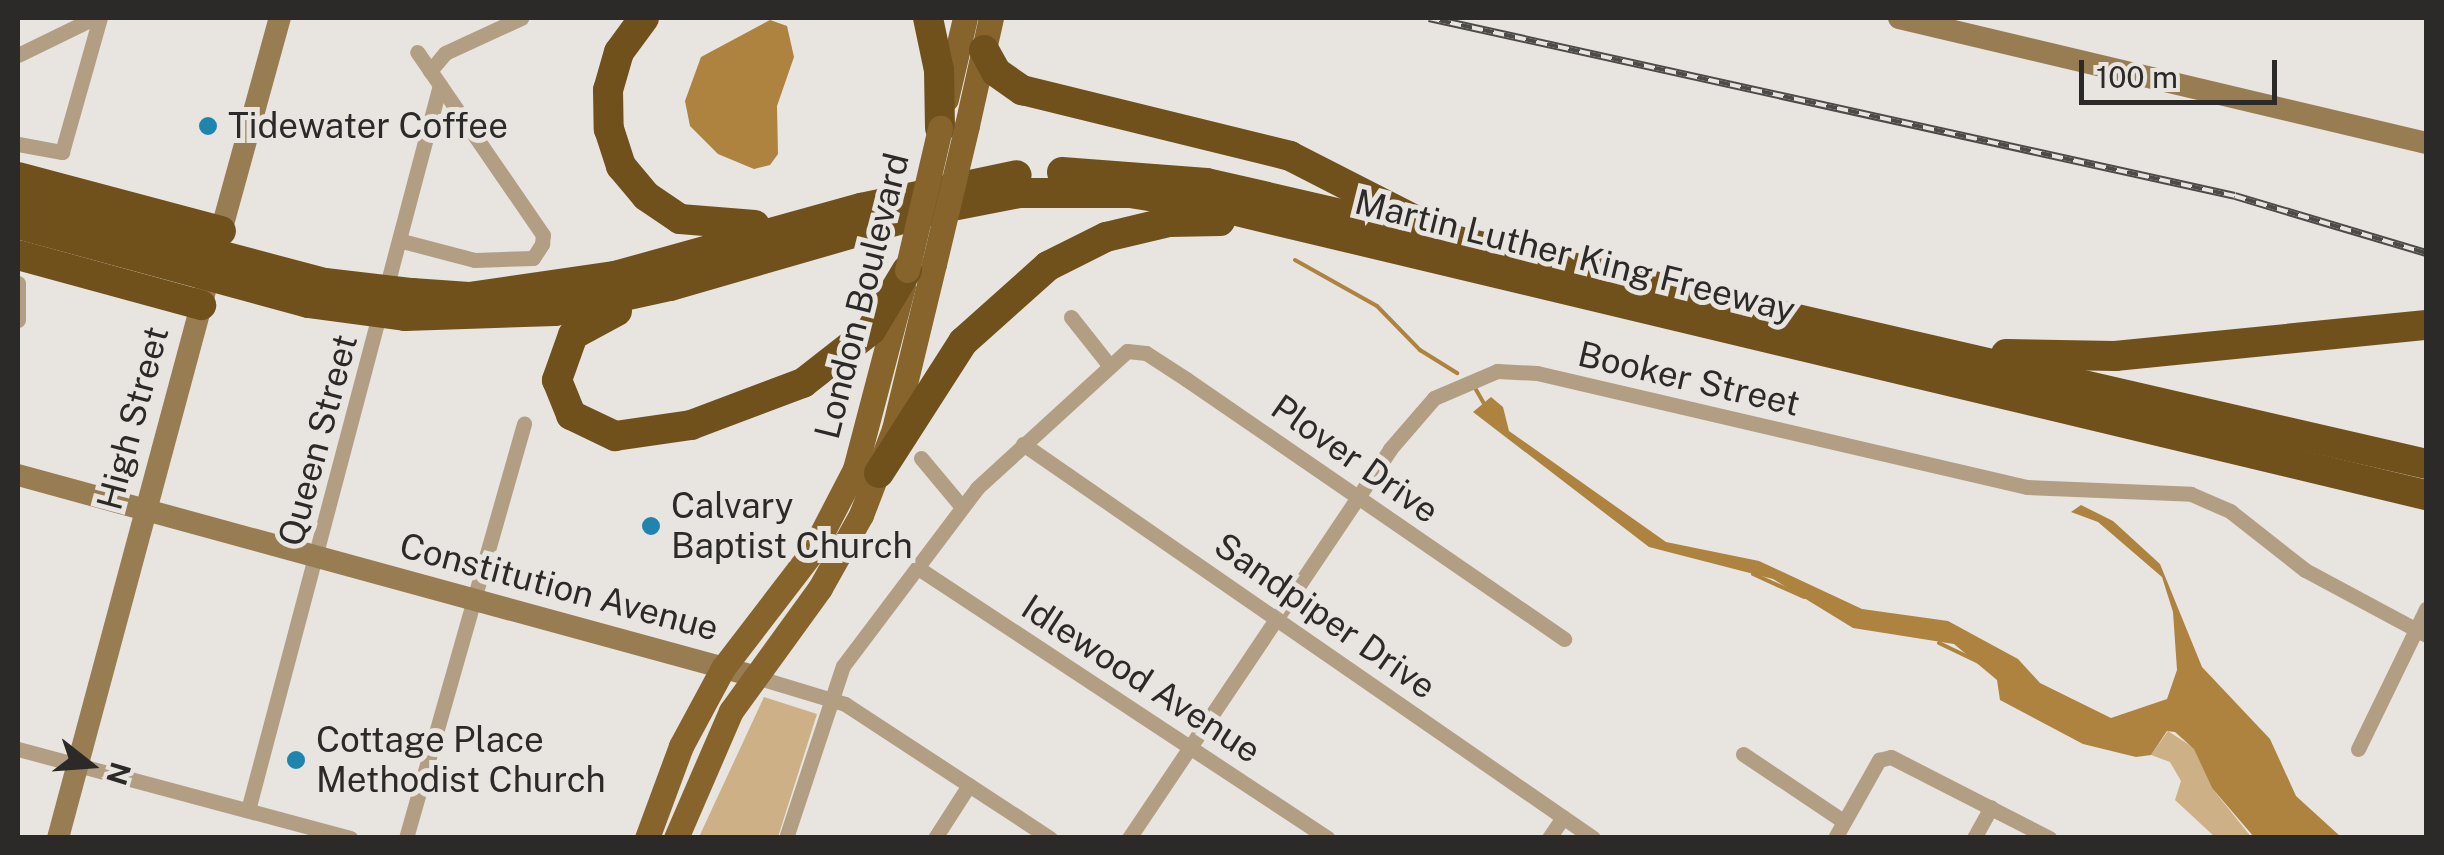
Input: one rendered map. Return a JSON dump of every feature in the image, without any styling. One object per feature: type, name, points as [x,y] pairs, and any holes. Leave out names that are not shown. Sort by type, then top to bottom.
[{"type":"highway","points":[[644,18],[620,52],[607,109],[622,166],[646,196],[680,219],[720,228],[862,208]]},
{"type":"highway","points":[[928,18],[953,127]]},
{"type":"highway","points":[[979,28],[996,72],[1022,90],[1290,156],[1429,226],[1491,248]]},
{"type":"highway","name":"Martin Luther King Freeway","points":[[862,208],[974,180],[1115,171],[1207,182],[2426,464]]},
{"type":"highway","points":[[18,177],[221,230]]},
{"type":"highway","name":"Martin Luther King Freeway","points":[[705,276],[936,209],[1052,191],[1177,198],[2260,459],[2426,494]]},
{"type":"highway","points":[[18,202],[409,304],[614,276],[862,208]]},
{"type":"highway","points":[[879,473],[963,342],[1014,292],[1073,251],[1106,236],[1191,220],[1366,244]]},
{"type":"highway","points":[[18,224],[308,303],[555,311],[705,276]]},
{"type":"highway","points":[[18,255],[201,304]]},
{"type":"highway","points":[[705,276],[596,318],[574,336],[557,380],[564,405],[582,425],[615,436],[637,434],[773,399],[852,349],[872,330],[920,267]]},
{"type":"highway","points":[[1915,347],[2116,356],[2426,325]]},
{"type":"highway","points":[[2260,459],[2426,516]]},
{"type":"main road","name":"London Boulevard","points":[[676,838],[709,754],[753,676],[820,588],[879,473],[920,267],[979,28]]},
{"type":"main road","name":"London Boulevard","points":[[648,838],[674,762],[723,668],[812,552],[855,469],[920,267]]},
{"type":"street","points":[[18,55],[97,18]]},
{"type":"street","points":[[18,144],[62,152],[97,18]]},
{"type":"street","name":"High Street","points":[[58,838],[280,18]]},
{"type":"street","points":[[430,71],[445,52],[521,18]]},
{"type":"street","points":[[1899,18],[2426,142]]},
{"type":"street","points":[[402,241],[474,260],[533,258],[543,235],[417,52]]},
{"type":"street","name":"Queen Street","points":[[248,810],[402,241],[440,85]]},
{"type":"street","points":[[18,283],[22,303],[18,320]]},
{"type":"street","points":[[786,838],[828,697],[855,648],[921,570],[962,507],[1109,365],[1070,317]]},
{"type":"street","name":"Plover Drive","points":[[1109,365],[1127,351],[1146,353],[1564,639]]},
{"type":"street","name":"Booker Street","points":[[1129,838],[1358,498],[1434,398],[1497,371],[1536,373],[1978,478],[2057,490],[2191,494],[2230,511],[2305,570],[2423,634]]},
{"type":"street","points":[[406,838],[524,423]]},
{"type":"street","name":"Sandpiper Drive","points":[[1023,444],[1593,838]]},
{"type":"street","points":[[921,458],[962,507]]},
{"type":"street","name":"Constitution Avenue","points":[[18,476],[828,697],[1050,838]]},
{"type":"street","name":"Idlewood Avenue","points":[[921,570],[1328,838]]},
{"type":"street","points":[[2358,749],[2423,634],[2426,609]]},
{"type":"street","points":[[18,748],[350,838]]},
{"type":"street","points":[[1744,754],[1843,820]]},
{"type":"street","points":[[1835,838],[1884,757],[2049,838]]},
{"type":"street","points":[[935,838],[969,785]]},
{"type":"street","points":[[1974,838],[1990,807]]},
{"type":"street","points":[[1549,838],[1562,817]]},
{"type":"shaded area","points":[[770,20],[787,26],[794,57],[777,106],[778,154],[770,165],[754,169],[718,154],[690,126],[685,101],[701,57]]},
{"type":"shaded area","points":[[1491,397],[1503,407],[1509,431],[1666,542],[1759,561],[1862,609],[1948,621],[2018,659],[2040,683],[2111,718],[2167,699],[2177,670],[2173,612],[2162,577],[2098,522],[2071,512],[2081,505],[2113,521],[2160,564],[2202,667],[2270,739],[2296,796],[2341,837],[2254,837],[2212,788],[2194,749],[2175,732],[2167,731],[2151,755],[2136,757],[2083,744],[2000,700],[1997,680],[1954,644],[1853,628],[1773,579],[1649,547],[1473,412]]},
{"type":"shaded area","points":[[764,697],[817,714],[778,837],[699,837]]},
{"type":"shaded area","points":[[2168,731],[2194,748],[2212,788],[2252,838],[2215,837],[2175,800],[2181,781],[2170,762],[2151,755]]},
{"type":"waterway","points":[[1295,260],[1377,306],[1420,350],[1457,373]]},
{"type":"waterway","points":[[1475,388],[1485,405]]},
{"type":"waterway","points":[[1753,574],[1804,597]]},
{"type":"waterway","points":[[1939,643],[1989,667]]},
{"type":"railway","points":[[1429,18],[2235,196],[2426,253]]},
{"type":"place","name":"Tidewater Coffee","points":[[208,126]]},
{"type":"place","name":"Calvary Baptist Church","points":[[651,526]]},
{"type":"place","name":"Cottage Place Methodist Church","points":[[296,760]]}]
